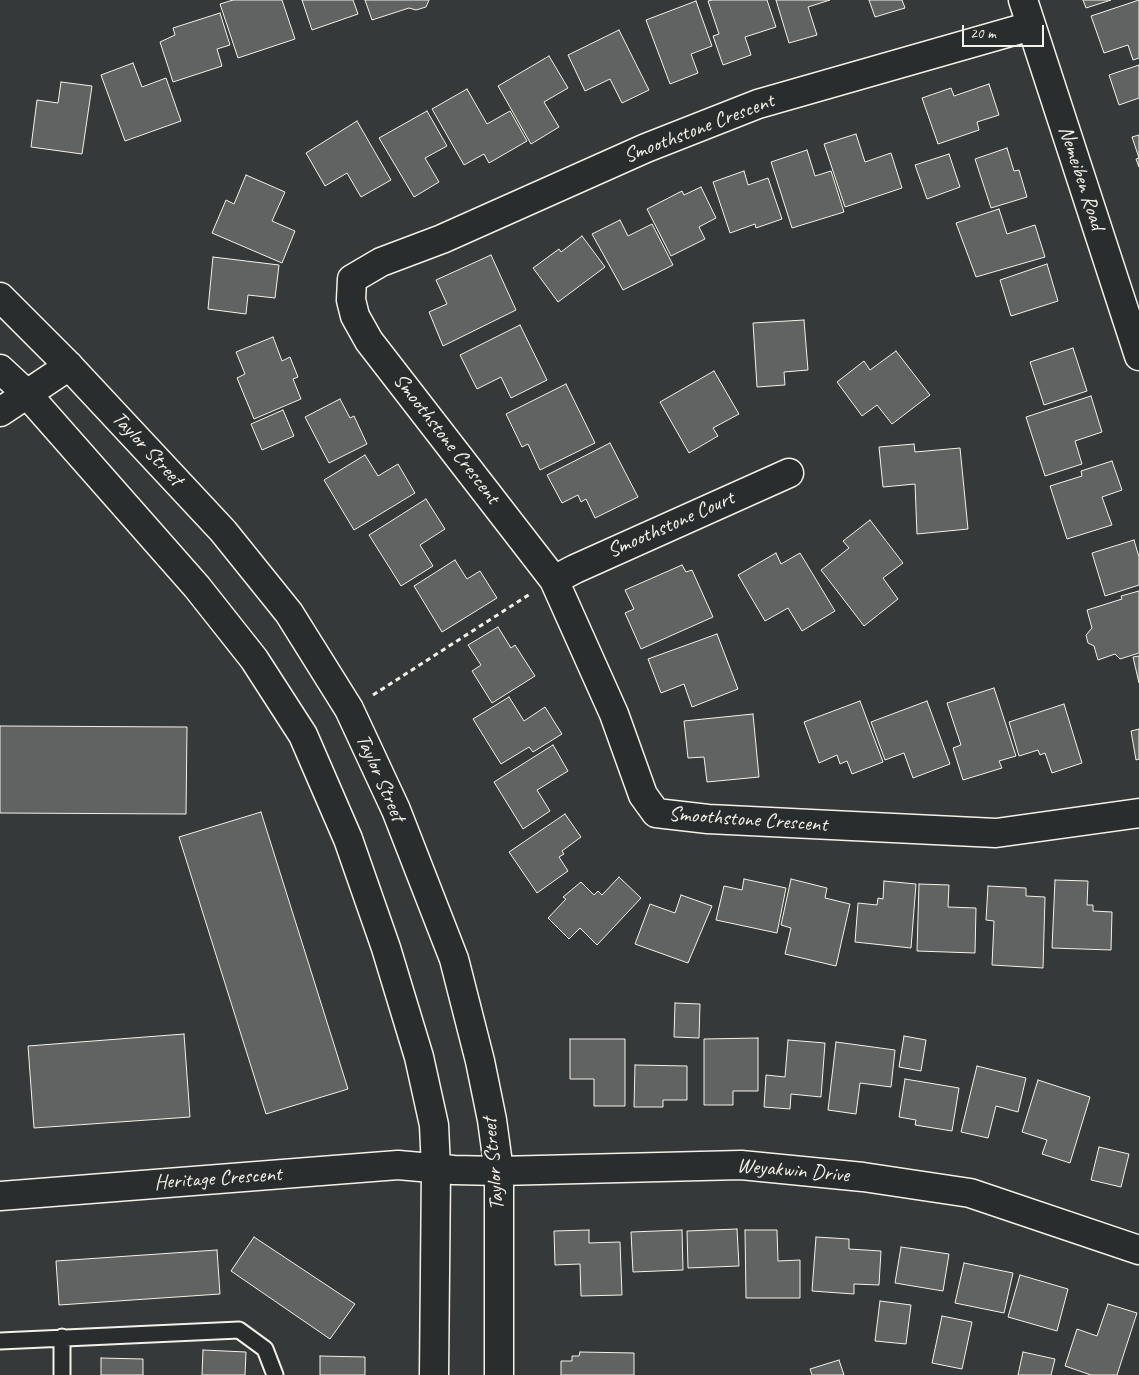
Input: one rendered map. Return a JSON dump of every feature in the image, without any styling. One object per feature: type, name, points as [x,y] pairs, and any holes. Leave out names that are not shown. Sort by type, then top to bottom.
[{"type":"street","name":"Nemeiben Road","points":[[1023,0],[1139,356]]},
{"type":"street","name":"Smoothstone Crescent","points":[[1031,26],[758,104],[646,148],[442,239],[381,262],[352,279],[351,300],[355,316],[369,341],[554,580],[614,714],[642,795],[656,813],[708,819],[996,833],[1139,813]]},
{"type":"street","name":"Taylor Street","points":[[0,297],[69,366],[223,531],[289,613],[349,710],[396,810],[454,959],[480,1061],[492,1120],[499,1171],[499,1375]]},
{"type":"street","points":[[0,412],[69,366]]},
{"type":"street","points":[[0,369],[27,394],[197,587],[254,659],[303,735],[348,839],[386,948],[419,1057],[434,1125],[436,1168],[434,1375]]},
{"type":"street","name":"Smoothstone Court","points":[[554,580],[789,473]]},
{"type":"street","name":"Weyakwin Drive","points":[[436,1168],[499,1171],[741,1164],[863,1177],[970,1194],[1139,1250]]},
{"type":"street","name":"Heritage Crescent","points":[[0,1196],[398,1165],[436,1168]]},
{"type":"lane","points":[[0,1340],[239,1330],[264,1349],[275,1375]]},
{"type":"lane","points":[[62,1337],[62,1375]]},
{"type":"path","points":[[377,692],[529,594]]},
{"type":"building","points":[[233,0],[282,0],[295,39],[238,58],[220,4]]},
{"type":"building","points":[[302,0],[353,0],[358,14],[312,30]]},
{"type":"building","points":[[365,0],[429,0],[426,7],[416,10],[409,8],[372,20]]},
{"type":"building","points":[[767,0],[776,27],[745,37],[751,55],[723,65],[713,36],[719,34],[708,1]]},
{"type":"building","points":[[776,0],[830,0],[808,7],[817,35],[789,43]]},
{"type":"building","points":[[869,0],[902,0],[905,8],[875,17]]},
{"type":"building","points":[[1083,0],[1111,0],[1086,8]]},
{"type":"building","points":[[1139,0],[1139,58],[1133,60],[1128,45],[1104,53],[1091,16]]},
{"type":"building","points":[[696,1],[712,46],[691,54],[698,73],[670,84],[646,20]]},
{"type":"building","points":[[220,13],[230,45],[217,49],[222,66],[173,82],[160,42],[175,35],[173,28]]},
{"type":"building","points":[[619,30],[649,90],[622,103],[610,79],[585,91],[568,55]]},
{"type":"building","points":[[549,56],[568,88],[544,102],[559,127],[531,144],[498,86]]},
{"type":"building","points":[[133,63],[142,87],[166,78],[181,121],[125,141],[101,75]]},
{"type":"building","points":[[1139,65],[1139,98],[1119,105],[1109,75]]},
{"type":"building","points":[[61,82],[92,86],[82,154],[31,147],[37,100],[58,103]]},
{"type":"building","points":[[989,84],[999,115],[977,122],[979,130],[938,144],[922,98],[951,88],[954,96]]},
{"type":"building","points":[[467,89],[487,124],[510,111],[527,141],[489,163],[484,154],[464,165],[432,109]]},
{"type":"building","points":[[427,111],[447,146],[425,158],[439,182],[414,197],[379,138]]},
{"type":"building","points":[[357,121],[391,180],[361,197],[347,173],[325,186],[306,153]]},
{"type":"building","points":[[856,134],[865,162],[891,153],[902,188],[845,207],[824,144]]},
{"type":"building","points":[[1139,135],[1139,158],[1132,137]]},
{"type":"building","points":[[1007,148],[1014,171],[1019,170],[1027,197],[991,208],[975,159]]},
{"type":"building","points":[[807,150],[815,176],[831,171],[844,212],[792,228],[771,162]]},
{"type":"building","points":[[949,154],[960,187],[927,199],[915,165]]},
{"type":"building","points":[[744,171],[748,185],[768,178],[782,219],[756,228],[755,224],[730,233],[713,182]]},
{"type":"building","points":[[246,175],[285,192],[272,221],[295,231],[282,263],[212,233],[226,200],[234,204]]},
{"type":"building","points":[[701,187],[716,218],[699,227],[705,239],[671,256],[647,209],[682,191],[684,195]]},
{"type":"building","points":[[999,209],[1007,234],[1035,225],[1045,257],[976,277],[956,223]]},
{"type":"building","points":[[620,220],[628,236],[652,224],[673,265],[623,290],[592,234]]},
{"type":"building","points":[[582,236],[605,267],[558,302],[533,268],[559,249],[561,252]]},
{"type":"building","points":[[491,255],[516,310],[443,346],[429,312],[447,304],[436,280]]},
{"type":"building","points":[[213,257],[279,265],[275,298],[248,295],[246,314],[208,309]]},
{"type":"building","points":[[1047,264],[1058,301],[1011,316],[1000,280]]},
{"type":"building","points":[[804,320],[808,370],[784,372],[785,385],[757,387],[753,323]]},
{"type":"building","points":[[520,325],[547,380],[511,398],[501,377],[477,389],[460,355]]},
{"type":"building","points":[[273,337],[282,361],[290,357],[298,377],[293,379],[301,399],[254,419],[237,378],[245,374],[236,352]]},
{"type":"building","points":[[1073,348],[1087,391],[1044,405],[1030,362]]},
{"type":"building","points":[[896,351],[930,395],[892,424],[877,405],[862,416],[837,382],[864,361],[870,370]]},
{"type":"building","points":[[714,371],[739,414],[713,428],[718,436],[689,453],[660,402]]},
{"type":"building","points":[[566,384],[595,443],[540,470],[528,444],[522,447],[506,414]]},
{"type":"building","points":[[1091,396],[1102,432],[1075,441],[1082,464],[1045,476],[1026,417]]},
{"type":"building","points":[[340,399],[350,418],[354,416],[367,444],[329,463],[305,417]]},
{"type":"building","points":[[283,410],[294,436],[262,450],[251,424]]},
{"type":"building","points":[[610,443],[638,497],[595,518],[586,499],[581,502],[578,495],[562,503],[547,475]]},
{"type":"building","points":[[914,444],[915,452],[960,448],[968,529],[917,534],[915,484],[883,487],[879,447]]},
{"type":"building","points":[[365,455],[378,476],[398,464],[415,493],[354,530],[324,480]]},
{"type":"building","points":[[1112,461],[1122,490],[1102,497],[1112,525],[1067,539],[1050,486],[1082,476],[1081,471]]},
{"type":"building","points":[[426,499],[445,529],[420,545],[433,566],[401,586],[369,535]]},
{"type":"building","points":[[870,520],[903,563],[883,578],[898,599],[864,626],[821,570],[849,548],[843,541]]},
{"type":"building","points":[[1134,540],[1139,557],[1139,585],[1105,596],[1092,553]]},
{"type":"building","points":[[776,553],[781,564],[800,553],[835,611],[802,631],[788,608],[765,621],[738,575]]},
{"type":"building","points":[[455,560],[467,579],[480,571],[497,598],[442,632],[414,586]]},
{"type":"building","points":[[682,565],[686,572],[692,570],[713,617],[641,649],[625,613],[634,609],[625,590]]},
{"type":"building","points":[[1139,591],[1139,653],[1120,659],[1115,654],[1098,660],[1094,646],[1088,643],[1086,635],[1092,628],[1087,610],[1122,599],[1121,596]]},
{"type":"building","points":[[498,627],[511,648],[515,645],[535,676],[492,703],[472,671],[481,665],[468,645]]},
{"type":"building","points":[[717,634],[738,689],[692,707],[684,684],[661,693],[648,659]]},
{"type":"building","points":[[1139,656],[1139,683],[1133,657]]},
{"type":"building","points":[[994,688],[1016,756],[999,761],[1002,768],[963,780],[953,748],[961,745],[947,703]]},
{"type":"building","points":[[509,697],[524,721],[545,707],[562,734],[533,752],[529,747],[501,764],[473,719]]},
{"type":"building","points":[[860,701],[883,762],[852,774],[847,761],[840,764],[837,755],[819,763],[804,722]]},
{"type":"building","points":[[927,701],[950,764],[913,778],[904,753],[885,760],[871,722]]},
{"type":"building","points":[[1064,704],[1082,763],[1052,773],[1045,753],[1040,755],[1038,750],[1019,756],[1009,722]]},
{"type":"building","points":[[753,714],[759,777],[707,782],[704,757],[688,758],[684,721]]},
{"type":"building","points":[[0,726],[187,727],[186,814],[0,813]]},
{"type":"building","points":[[1139,729],[1139,759],[1136,760],[1131,731]]},
{"type":"building","points":[[553,745],[568,771],[537,790],[550,811],[523,829],[494,782]]},
{"type":"building","points":[[261,812],[348,1089],[266,1114],[179,837]]},
{"type":"building","points":[[565,814],[581,837],[562,851],[564,854],[559,857],[568,871],[537,893],[509,852]]},
{"type":"building","points":[[619,877],[641,898],[597,945],[580,928],[569,939],[548,918],[566,899],[563,897],[581,882],[594,895],[598,891],[602,895]]},
{"type":"building","points":[[744,879],[786,888],[777,933],[716,920],[724,886],[742,890]]},
{"type":"building","points":[[791,879],[827,888],[825,898],[850,904],[836,966],[785,954],[791,928],[781,925]]},
{"type":"building","points":[[1055,880],[1088,881],[1087,905],[1093,905],[1093,911],[1112,912],[1111,950],[1052,948]]},
{"type":"building","points":[[884,881],[916,884],[911,948],[855,942],[858,903],[877,905],[878,898],[883,899]]},
{"type":"building","points":[[919,884],[949,885],[948,907],[976,908],[975,953],[917,951]]},
{"type":"building","points":[[988,886],[1026,888],[1026,896],[1045,897],[1043,968],[992,965],[994,921],[986,920]]},
{"type":"building","points":[[681,895],[712,906],[688,963],[635,944],[650,904],[675,913]]},
{"type":"building","points":[[675,1003],[700,1004],[699,1038],[674,1037]]},
{"type":"building","points":[[184,1034],[190,1117],[34,1128],[28,1046]]},
{"type":"building","points":[[904,1036],[926,1040],[921,1071],[899,1067]]},
{"type":"building","points":[[758,1038],[758,1091],[733,1091],[733,1105],[704,1105],[704,1039]]},
{"type":"building","points":[[570,1039],[625,1039],[625,1106],[594,1106],[594,1079],[570,1079]]},
{"type":"building","points":[[788,1040],[825,1043],[821,1097],[791,1094],[790,1109],[764,1107],[766,1075],[785,1077]]},
{"type":"building","points":[[836,1042],[895,1050],[891,1087],[860,1083],[856,1114],[828,1110]]},
{"type":"building","points":[[635,1065],[687,1066],[687,1100],[663,1100],[663,1107],[634,1107]]},
{"type":"building","points":[[977,1066],[1026,1078],[1018,1112],[996,1106],[988,1138],[961,1132]]},
{"type":"building","points":[[905,1079],[959,1088],[952,1131],[915,1125],[916,1120],[899,1117]]},
{"type":"building","points":[[1038,1080],[1090,1097],[1070,1163],[1042,1154],[1047,1140],[1022,1132]]},
{"type":"building","points":[[1099,1147],[1129,1154],[1121,1187],[1091,1180]]},
{"type":"building","points":[[737,1229],[739,1266],[688,1268],[687,1231]]},
{"type":"building","points":[[589,1230],[589,1243],[620,1242],[622,1295],[581,1296],[580,1264],[555,1265],[554,1231]]},
{"type":"building","points":[[682,1230],[683,1270],[633,1272],[631,1232]]},
{"type":"building","points":[[745,1230],[777,1230],[778,1261],[800,1260],[800,1298],[746,1298]]},
{"type":"building","points":[[254,1237],[355,1304],[330,1339],[231,1271]]},
{"type":"building","points":[[816,1237],[849,1239],[849,1249],[881,1251],[879,1285],[854,1284],[854,1294],[812,1291]]},
{"type":"building","points":[[901,1247],[949,1254],[943,1291],[895,1283]]},
{"type":"building","points":[[217,1250],[220,1294],[59,1305],[56,1261]]},
{"type":"building","points":[[964,1263],[1013,1273],[1004,1313],[955,1303]]},
{"type":"building","points":[[1020,1275],[1068,1289],[1057,1331],[1008,1317]]},
{"type":"building","points":[[880,1301],[911,1305],[906,1344],[875,1341]]},
{"type":"building","points":[[1108,1304],[1137,1313],[1117,1375],[1091,1375],[1065,1366],[1077,1329],[1097,1336]]},
{"type":"building","points":[[942,1316],[972,1322],[962,1369],[932,1363]]},
{"type":"building","points":[[203,1350],[246,1352],[245,1375],[202,1375]]},
{"type":"building","points":[[580,1352],[634,1353],[634,1375],[561,1375],[561,1361],[572,1361],[572,1356],[579,1356]]},
{"type":"building","points":[[1023,1352],[1055,1359],[1051,1375],[1018,1375]]},
{"type":"building","points":[[320,1356],[365,1357],[365,1375],[320,1375]]},
{"type":"building","points":[[101,1358],[143,1359],[143,1375],[101,1375]]},
{"type":"building","points":[[839,1360],[844,1375],[812,1375],[810,1369]]}]
